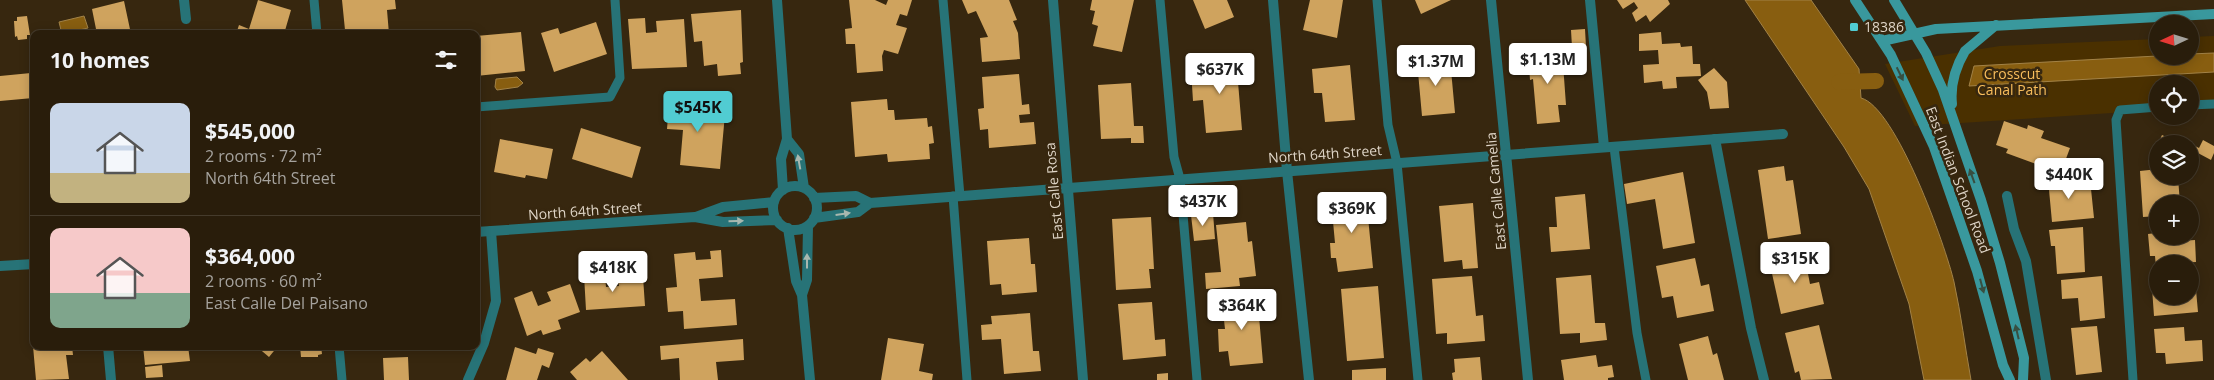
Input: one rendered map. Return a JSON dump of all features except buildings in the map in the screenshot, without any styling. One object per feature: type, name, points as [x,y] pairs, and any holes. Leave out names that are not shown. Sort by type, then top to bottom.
[{"type":"main road","name":"East Indian School Road","points":[[1854,0],[1882,41],[1910,93],[1937,155],[1977,271],[2003,365],[2010,380]]},
{"type":"main road","name":"East Indian School Road","points":[[1894,0],[1929,60],[1943,90],[1981,200],[2000,264],[2024,358],[2023,380]]},
{"type":"main road","points":[[1882,41],[1936,29],[2214,14]]},
{"type":"main road","name":"East Indian School Road","points":[[1953,120],[1952,80],[1962,56],[1965,51],[1996,25]]},
{"type":"street","points":[[184,0],[186,19]]},
{"type":"street","points":[[778,0],[787,138],[781,159],[782,190],[774,202],[774,214],[777,220],[794,230],[811,222]]},
{"type":"street","name":"East Calle Rosa","points":[[1053,0],[1084,380]]},
{"type":"street","points":[[1273,0],[1309,380]]},
{"type":"street","name":"East Calle Camelia","points":[[1491,0],[1528,380]]},
{"type":"street","points":[[1590,0],[1609,147]]},
{"type":"street","name":"North 64th Street","points":[[814,198],[856,196],[870,202],[1783,134]]},
{"type":"street","points":[[787,138],[798,154],[804,188]]},
{"type":"street","points":[[1715,139],[1751,328],[1764,380]]},
{"type":"street","points":[[782,190],[793,186],[804,188],[814,198],[816,208],[811,222],[807,280],[802,295]]},
{"type":"street","points":[[2007,196],[2014,229],[2026,261],[2046,380]]},
{"type":"street","name":"North 64th Street","points":[[695,217],[723,207],[774,202]]},
{"type":"street","name":"North 64th Street","points":[[811,222],[858,212],[870,202]]},
{"type":"street","name":"North 64th Street","points":[[480,232],[695,217],[723,222],[777,220]]},
{"type":"street","points":[[788,228],[796,281],[802,295],[810,380]]},
{"type":"street","points":[[468,380],[484,343],[496,301],[491,231]]},
{"type":"street","points":[[0,266],[30,264]]},
{"type":"street","points":[[108,350],[111,380]]},
{"type":"lane","points":[[314,0],[316,30]]},
{"type":"lane","points":[[480,107],[610,97],[620,78],[614,0]]},
{"type":"lane","points":[[943,0],[967,380]]},
{"type":"lane","points":[[1160,0],[1174,157],[1180,179],[1197,380]]},
{"type":"lane","points":[[1377,0],[1388,125],[1397,163],[1418,380]]},
{"type":"lane","points":[[2199,105],[2214,104]]},
{"type":"lane","points":[[2133,380],[2116,120],[2120,110],[2149,108]]},
{"type":"lane","points":[[1609,147],[1637,333],[1646,380]]},
{"type":"lane","points":[[339,350],[342,380]]},
{"type":"green space","name":"Crosscut Canal Path","points":[[2214,36],[2214,106],[2199,107],[2199,75],[2149,75],[2149,111],[1915,126],[1885,64],[2000,46],[2149,39],[2149,65],[2199,65],[2199,37]]},
{"type":"shaded area","points":[[1745,0],[1811,0],[1859,69],[1861,98],[1875,107],[1904,151],[1918,180],[1941,240],[1954,282],[1971,380],[1924,380],[1909,304],[1869,189],[1844,147]]},
{"type":"shaded area","points":[[84,16],[88,28],[61,30],[59,22]]},
{"type":"shaded area","points":[[2214,53],[2214,72],[1969,86],[1974,66],[2149,56],[2149,65],[2199,65],[2199,54]]},
{"type":"shaded area","points":[[517,77],[523,83],[518,87],[497,90],[495,87],[496,79]]},
{"type":"waterway","points":[[1839,82],[1876,81]]},
{"type":"place","name":"18386","points":[[1854,27]]}]
